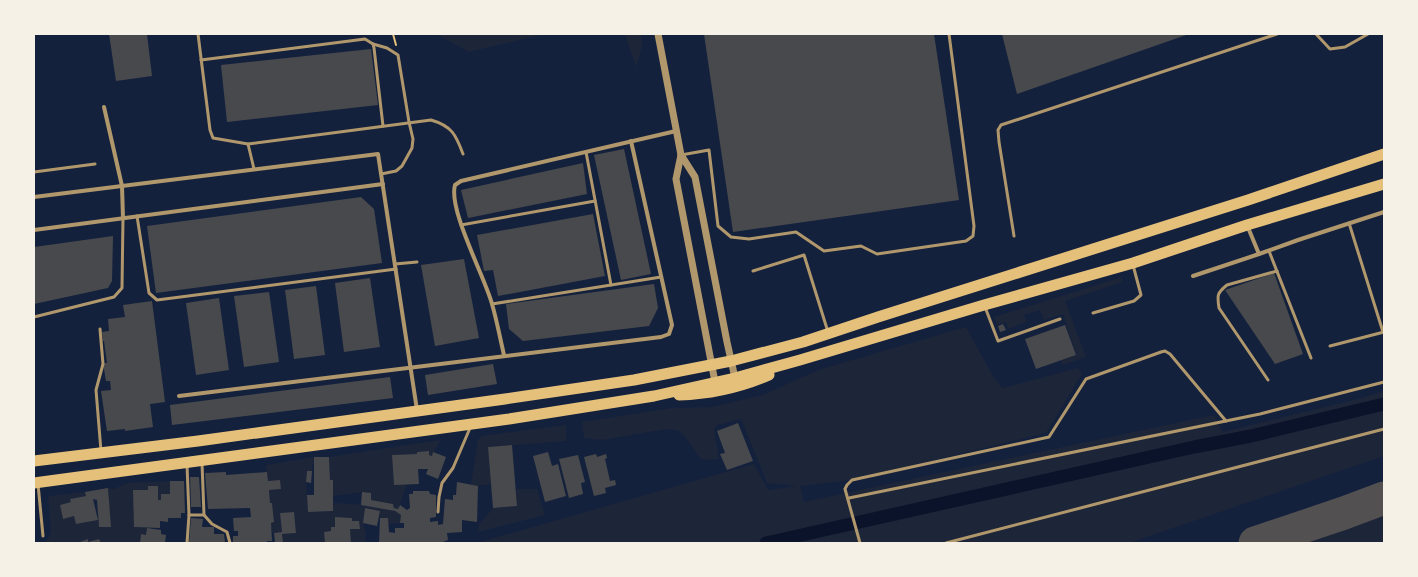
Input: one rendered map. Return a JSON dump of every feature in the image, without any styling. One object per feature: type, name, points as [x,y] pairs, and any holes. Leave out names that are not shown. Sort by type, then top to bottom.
[{"type":"highway","points":[[34,461],[505,399],[626,381],[731,361],[803,342],[1263,195],[1384,154]]},
{"type":"highway","points":[[36,483],[471,424],[654,396],[735,378],[800,360],[984,305],[1133,263],[1247,225],[1384,184]]},
{"type":"highway","points":[[654,396],[703,394],[747,384],[800,360]]},
{"type":"street","points":[[658,34],[681,154],[695,177],[735,378]]},
{"type":"street","points":[[104,107],[122,186],[123,218]]},
{"type":"street","points":[[504,355],[492,304],[462,225],[453,192],[455,185],[461,182],[676,131]]},
{"type":"street","points":[[179,396],[411,368],[504,355],[661,337],[669,334],[672,325],[631,142]]},
{"type":"street","points":[[34,197],[378,154],[417,410]]},
{"type":"street","points":[[681,154],[676,179],[715,382]]},
{"type":"street","points":[[34,230],[382,184]]},
{"type":"street","points":[[1193,276],[1384,212]]},
{"type":"street","points":[[1247,225],[1259,254]]},
{"type":"lane","points":[[198,34],[210,130],[213,138],[248,144],[431,120],[445,125],[453,132],[464,154]]},
{"type":"lane","points":[[681,154],[708,150],[718,226],[732,237],[749,239],[796,232],[824,251],[861,246],[878,254],[966,241],[973,236],[974,226],[949,34]]},
{"type":"lane","points":[[1014,236],[999,142],[998,130],[1001,125],[1276,34]]},
{"type":"lane","points":[[1316,34],[1330,49],[1345,47],[1368,34]]},
{"type":"lane","points":[[201,60],[365,39],[373,44],[387,48],[398,55],[413,139],[412,148],[402,166],[396,171],[381,174]]},
{"type":"lane","points":[[373,44],[383,126]]},
{"type":"lane","points":[[248,144],[254,169]]},
{"type":"lane","points":[[586,152],[611,285]]},
{"type":"lane","points":[[34,172],[95,164]]},
{"type":"lane","points":[[462,225],[595,201]]},
{"type":"lane","points":[[137,216],[149,293],[158,300],[417,262]]},
{"type":"lane","points":[[34,317],[114,297],[122,288],[123,218]]},
{"type":"lane","points":[[1330,346],[1384,332],[1349,223]]},
{"type":"lane","points":[[1269,251],[1311,358]]},
{"type":"lane","points":[[753,271],[804,255],[828,334]]},
{"type":"lane","points":[[1093,313],[1134,301],[1141,295],[1133,263]]},
{"type":"lane","points":[[1268,380],[1219,308],[1217,297],[1221,290],[1227,285],[1277,271]]},
{"type":"lane","points":[[492,304],[661,277]]},
{"type":"lane","points":[[984,305],[998,341],[1060,319]]},
{"type":"lane","points":[[100,330],[103,364],[96,390],[101,452]]},
{"type":"lane","points":[[860,543],[845,489],[852,480],[1049,437],[1086,379],[1165,351],[1170,354],[1226,421]]},
{"type":"lane","points":[[848,498],[1260,414],[1384,382]]},
{"type":"lane","points":[[438,512],[442,483],[453,468],[471,424]]},
{"type":"lane","points":[[946,543],[1384,429]]},
{"type":"lane","points":[[202,461],[204,515],[212,524],[227,532],[230,543]]},
{"type":"lane","points":[[186,543],[189,515],[187,463]]},
{"type":"lane","points":[[36,483],[42,536]]},
{"type":"lane","points":[[189,515],[204,515]]},
{"type":"shaded area","points":[[544,34],[469,52],[438,35]]},
{"type":"shaded area","points":[[625,34],[641,34],[642,47],[636,67]]},
{"type":"shaded area","points":[[1122,277],[1122,282],[1065,301],[1086,357],[1063,365],[1061,361],[1076,355],[1063,314],[1044,320],[1040,310],[1024,315],[1026,322],[1008,329],[1006,322],[997,325],[994,317]]},
{"type":"shaded area","points":[[966,327],[994,378],[1003,388],[1078,368],[1082,374],[1046,433],[852,480],[800,486],[804,502],[1214,415],[1223,432],[1362,398],[1384,391],[1384,456],[1129,543],[477,543],[754,464],[768,490],[797,486],[767,483],[741,419],[717,425],[714,430],[719,459],[705,460],[700,458],[684,435],[677,430],[666,429],[602,440],[584,438],[582,422],[672,408],[712,407],[763,395],[818,370]]},
{"type":"shaded area","points":[[566,425],[566,441],[488,447],[491,484],[478,486],[471,485],[478,440],[481,436]]},
{"type":"shaded area","points":[[440,440],[432,456],[429,455],[429,451],[417,452],[417,454],[392,455],[394,484],[407,484],[398,509],[394,508],[393,504],[371,500],[362,492],[333,496],[333,481],[330,480],[329,457]]},
{"type":"shaded area","points":[[314,457],[312,471],[307,471],[306,482],[308,512],[333,511],[333,503],[378,507],[401,515],[400,523],[388,524],[388,518],[380,518],[380,511],[366,508],[363,523],[366,535],[365,543],[351,543],[350,529],[359,529],[359,521],[352,521],[352,518],[335,517],[335,527],[331,527],[331,531],[324,532],[325,543],[283,543],[282,534],[296,533],[294,512],[280,513],[282,532],[272,533],[271,523],[274,522],[269,490],[281,489],[280,480],[268,481],[266,465]]},
{"type":"shaded area","points":[[170,481],[170,494],[161,494],[161,500],[158,500],[158,486],[148,486],[148,490],[134,491],[134,527],[147,528],[146,535],[141,534],[140,543],[101,543],[99,539],[88,542],[88,539],[75,543],[45,543],[51,530],[48,496],[85,492],[86,496],[71,499],[71,502],[60,505],[63,518],[74,516],[76,524],[98,520],[99,527],[110,527],[108,488],[114,489],[127,483]]},
{"type":"shaded area","points":[[516,489],[537,489],[545,515],[478,532],[479,524],[493,508],[517,506]]},
{"type":"shaded area","points":[[1384,511],[1384,543],[1295,543]]},
{"type":"building","points":[[109,34],[147,34],[152,76],[116,81]]},
{"type":"building","points":[[704,34],[934,34],[959,200],[733,232]]},
{"type":"building","points":[[1002,34],[1189,34],[1017,94]]},
{"type":"building","points":[[371,49],[378,105],[227,122],[221,65]]},
{"type":"building","points":[[624,149],[651,274],[621,280],[594,155]]},
{"type":"building","points":[[583,163],[587,194],[468,218],[461,190]]},
{"type":"building","points":[[361,197],[374,209],[382,263],[156,293],[147,226]]},
{"type":"building","points":[[593,214],[605,276],[498,296],[493,270],[484,271],[477,235]]},
{"type":"building","points":[[113,236],[112,281],[108,288],[34,304],[34,247]]},
{"type":"building","points":[[464,259],[479,338],[435,346],[421,265]]},
{"type":"building","points":[[1274,273],[1303,354],[1275,364],[1225,290]]},
{"type":"building","points":[[370,278],[380,347],[344,352],[335,283]]},
{"type":"building","points":[[654,284],[658,308],[649,326],[523,341],[509,329],[506,304]]},
{"type":"building","points":[[316,286],[325,355],[294,359],[285,290]]},
{"type":"building","points":[[269,292],[279,362],[244,367],[234,296]]},
{"type":"building","points":[[219,298],[229,370],[196,375],[186,303]]},
{"type":"building","points":[[152,301],[165,402],[150,404],[153,427],[125,431],[125,429],[107,431],[101,391],[111,390],[110,381],[106,381],[103,363],[107,363],[102,332],[109,331],[108,319],[125,317],[123,305]]},
{"type":"building","points":[[1003,324],[1006,330],[1000,332],[998,326]]},
{"type":"building","points":[[1065,325],[1076,355],[1036,369],[1025,339]]},
{"type":"building","points":[[493,364],[497,384],[428,395],[425,375]]},
{"type":"building","points":[[390,377],[393,398],[172,425],[170,405]]},
{"type":"building","points":[[738,423],[753,461],[727,470],[720,454],[725,453],[717,431]]},
{"type":"building","points":[[512,445],[517,506],[493,508],[488,447]]},
{"type":"building","points":[[429,451],[429,455],[432,456],[433,452],[446,457],[438,479],[426,474],[428,469],[418,469],[419,484],[394,485],[392,455],[417,454],[417,452]]},
{"type":"building","points":[[548,452],[552,466],[558,464],[566,496],[545,502],[533,456]]},
{"type":"building","points":[[596,454],[597,457],[606,454],[607,458],[605,459],[610,481],[615,480],[616,485],[605,488],[606,493],[594,496],[584,457]]},
{"type":"building","points":[[578,455],[585,482],[581,483],[583,494],[569,498],[559,459]]},
{"type":"building","points":[[314,457],[329,457],[330,480],[333,480],[333,511],[308,512],[307,495],[314,495]]},
{"type":"building","points":[[307,471],[312,471],[311,483],[306,482]]},
{"type":"building","points":[[226,472],[226,475],[267,472],[268,481],[280,480],[281,489],[269,490],[274,522],[271,523],[272,541],[267,541],[267,543],[233,543],[233,536],[238,536],[238,531],[234,531],[233,518],[251,517],[250,508],[208,509],[205,473]]},
{"type":"building","points":[[190,477],[199,477],[201,507],[191,507]]},
{"type":"building","points":[[170,481],[184,481],[185,513],[181,513],[181,518],[168,518],[168,522],[160,521],[160,528],[134,527],[133,490],[148,490],[148,486],[158,486],[158,500],[161,500],[161,494],[170,494]]},
{"type":"building","points":[[457,482],[478,486],[477,522],[462,520],[462,532],[447,533],[448,540],[440,543],[379,543],[380,518],[388,518],[389,532],[395,533],[395,528],[404,528],[404,523],[400,523],[401,515],[395,511],[361,505],[362,492],[371,493],[371,500],[393,504],[394,508],[398,509],[400,505],[407,510],[410,508],[409,494],[413,494],[413,491],[429,491],[430,494],[436,495],[436,517],[430,518],[430,522],[438,521],[438,525],[443,524],[445,499],[453,500],[453,495],[456,495]]},
{"type":"building","points":[[108,488],[111,527],[99,527],[97,500],[93,499],[98,520],[76,524],[74,516],[63,519],[60,505],[71,502],[70,499],[86,496],[85,492]]},
{"type":"building","points":[[365,508],[380,511],[377,526],[363,523]]},
{"type":"building","points":[[294,512],[296,533],[282,534],[283,542],[275,542],[274,533],[282,532],[280,513]]},
{"type":"building","points":[[335,517],[352,518],[352,521],[359,521],[360,529],[350,529],[351,543],[325,543],[324,532],[331,531],[331,527],[335,527]]},
{"type":"building","points":[[191,518],[203,519],[202,527],[214,527],[214,534],[224,534],[225,543],[189,542]]},
{"type":"building","points":[[147,528],[161,530],[161,534],[166,535],[165,543],[140,543],[141,534],[146,535]]},
{"type":"building","points":[[88,539],[88,542],[99,539],[101,543],[77,543]]},
{"type":"waterway","points":[[766,543],[1194,447],[1251,436],[1384,404]]},
{"type":"taxiway","points":[[1255,543],[1384,498]]}]
